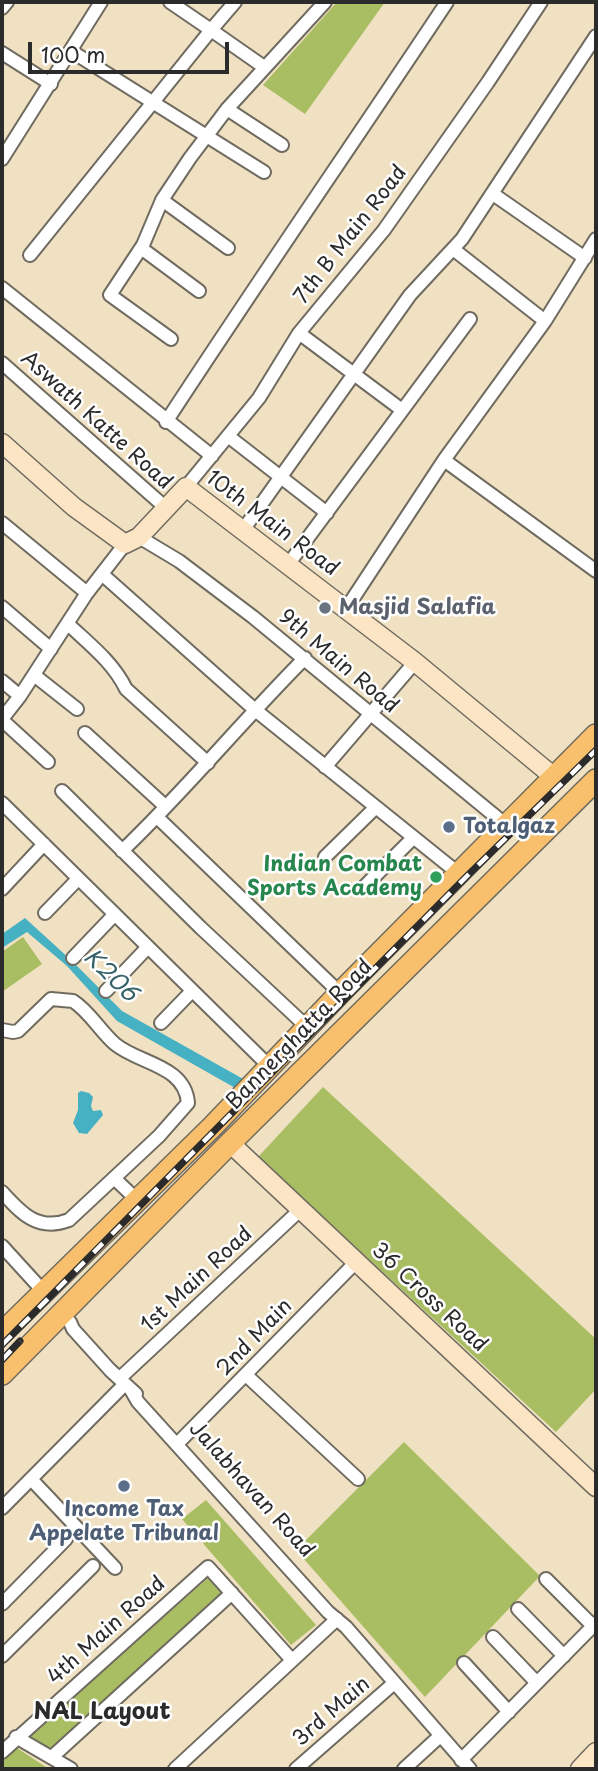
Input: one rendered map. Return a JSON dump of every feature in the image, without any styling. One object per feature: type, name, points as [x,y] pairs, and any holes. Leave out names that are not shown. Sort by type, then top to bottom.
[{"type":"main road","name":"Bannerghatta Road","points":[[2,1333],[213,1126],[340,993],[596,735]]},
{"type":"main road","name":"Bannerghatta Road","points":[[2,1374],[66,1318],[230,1143],[596,780]]},
{"type":"street","points":[[2,8],[6,2]]},
{"type":"street","points":[[2,159],[101,2]]},
{"type":"street","points":[[170,2],[264,67]]},
{"type":"street","points":[[30,255],[235,2]]},
{"type":"street","points":[[171,339],[110,295],[141,248],[162,200],[206,136],[227,108],[325,2]]},
{"type":"street","points":[[166,422],[254,286],[339,165],[447,2]]},
{"type":"street","name":"7th B Main Road","points":[[186,487],[259,398],[299,333],[384,230],[541,2]]},
{"type":"street","points":[[243,530],[411,295],[453,249],[493,194],[596,36]]},
{"type":"street","points":[[71,51],[264,172]]},
{"type":"street","points":[[2,52],[51,84]]},
{"type":"street","points":[[227,108],[282,145]]},
{"type":"street","points":[[493,194],[585,258]]},
{"type":"street","points":[[162,200],[228,248]]},
{"type":"street","points":[[346,609],[444,460],[545,320],[596,239]]},
{"type":"street","points":[[141,248],[199,291]]},
{"type":"street","points":[[453,249],[545,320]]},
{"type":"street","points":[[2,288],[166,422],[212,456]]},
{"type":"street","points":[[288,566],[470,319]]},
{"type":"street","points":[[299,333],[402,410]]},
{"type":"street","name":"Aswath Katte Road","points":[[2,363],[166,508]]},
{"type":"street","points":[[228,436],[327,513]]},
{"type":"street","points":[[2,443],[74,507],[132,540],[88,593],[2,720],[48,762]]},
{"type":"street","points":[[444,460],[596,571]]},
{"type":"street","name":"10th Main Road","points":[[132,540],[186,487],[415,662],[554,777]]},
{"type":"street","points":[[2,523],[88,593]]},
{"type":"street","name":"9th Main Road","points":[[132,540],[179,561],[305,658],[506,825]]},
{"type":"street","points":[[103,575],[254,709],[458,873]]},
{"type":"street","points":[[2,607],[51,649]]},
{"type":"street","points":[[68,624],[109,663],[126,689],[208,763]]},
{"type":"street","points":[[122,851],[305,658]]},
{"type":"street","points":[[326,767],[415,662]]},
{"type":"street","points":[[34,675],[77,709]]},
{"type":"street","points":[[2,681],[20,696]]},
{"type":"street","points":[[85,733],[340,993]]},
{"type":"street","points":[[62,791],[307,1027]]},
{"type":"street","points":[[325,857],[376,807]]},
{"type":"street","points":[[4,809],[270,1067]]},
{"type":"street","points":[[363,888],[413,838]]},
{"type":"street","points":[[2,889],[44,845]]},
{"type":"street","points":[[45,913],[78,879]]},
{"type":"street","points":[[73,958],[115,914]]},
{"type":"street","points":[[106,991],[148,947]]},
{"type":"street","points":[[161,1023],[192,991]]},
{"type":"street","points":[[2,1030],[18,1031],[51,999],[73,1001],[118,1046],[168,1071],[187,1090],[187,1107],[116,1179],[69,1220],[53,1225],[30,1219],[2,1192]]},
{"type":"street","name":"36 Cross Road","points":[[230,1143],[596,1487]]},
{"type":"street","points":[[116,1179],[136,1199]]},
{"type":"street","name":"1st Main Road","points":[[2,1508],[123,1381],[300,1210]]},
{"type":"street","points":[[2,1246],[43,1292]]},
{"type":"street","name":"2nd Main","points":[[180,1441],[356,1262]]},
{"type":"street","name":"Jalabhavan Road","points":[[66,1318],[76,1325],[114,1367],[147,1412],[337,1619]]},
{"type":"street","points":[[246,1375],[358,1479]]},
{"type":"street","name":"Jalabhavan Road","points":[[123,1381],[332,1608],[343,1632],[466,1765]]},
{"type":"street","points":[[30,1479],[115,1568]]},
{"type":"street","points":[[2,1604],[66,1539]]},
{"type":"street","points":[[2,1656],[93,1566]]},
{"type":"street","name":"4th Main Road","points":[[2,1752],[208,1567],[232,1593]]},
{"type":"street","points":[[466,1765],[509,1712],[595,1624],[546,1579]]},
{"type":"street","points":[[52,1757],[232,1593],[291,1659]]},
{"type":"street","points":[[517,1609],[564,1656]]},
{"type":"street","points":[[175,1769],[337,1619]]},
{"type":"street","points":[[493,1637],[537,1683]]},
{"type":"street","points":[[464,1663],[509,1712]]},
{"type":"street","name":"3rd Main","points":[[296,1769],[393,1684]]},
{"type":"street","points":[[404,1769],[440,1736]]},
{"type":"street","points":[[16,1737],[71,1769]]},
{"type":"street","points":[[580,1769],[596,1752]]},
{"type":"green space","points":[[337,2],[385,2],[305,114],[263,85]]},
{"type":"green space","points":[[23,937],[42,964],[2,992],[2,952]]},
{"type":"green space","points":[[323,1087],[596,1339],[596,1389],[556,1432],[258,1157]]},
{"type":"green space","points":[[404,1442],[540,1576],[425,1697],[296,1550]]},
{"type":"green space","points":[[206,1500],[316,1625],[291,1645],[182,1519]]},
{"type":"green space","points":[[208,1578],[223,1595],[51,1751],[29,1736]]},
{"type":"green space","points":[[17,1748],[49,1769],[2,1769],[2,1762]]},
{"type":"water","points":[[25,918],[122,1011],[245,1080],[237,1089],[117,1021],[67,966],[27,932],[2,948],[2,934]]},
{"type":"water","points":[[81,1091],[93,1097],[93,1111],[101,1110],[103,1115],[87,1134],[79,1133],[73,1123],[78,1110],[78,1093]]},
{"type":"railway","points":[[2,1345],[467,876],[596,750]]},
{"type":"railway","points":[[2,1360],[20,1341]]},
{"type":"place","name":"Masjid Salafia","points":[[325,608]]},
{"type":"place","name":"Totalgaz","points":[[449,827]]},
{"type":"place","name":"Indian Combat Sports Academy","points":[[436,877]]},
{"type":"place","name":"Income Tax Appelate Tribunal","points":[[124,1486]]},
{"type":"district","name":"NAL Layout","points":[[102,1713]]},
{"type":"water label","name":"K206","points":[[110,976]]}]
